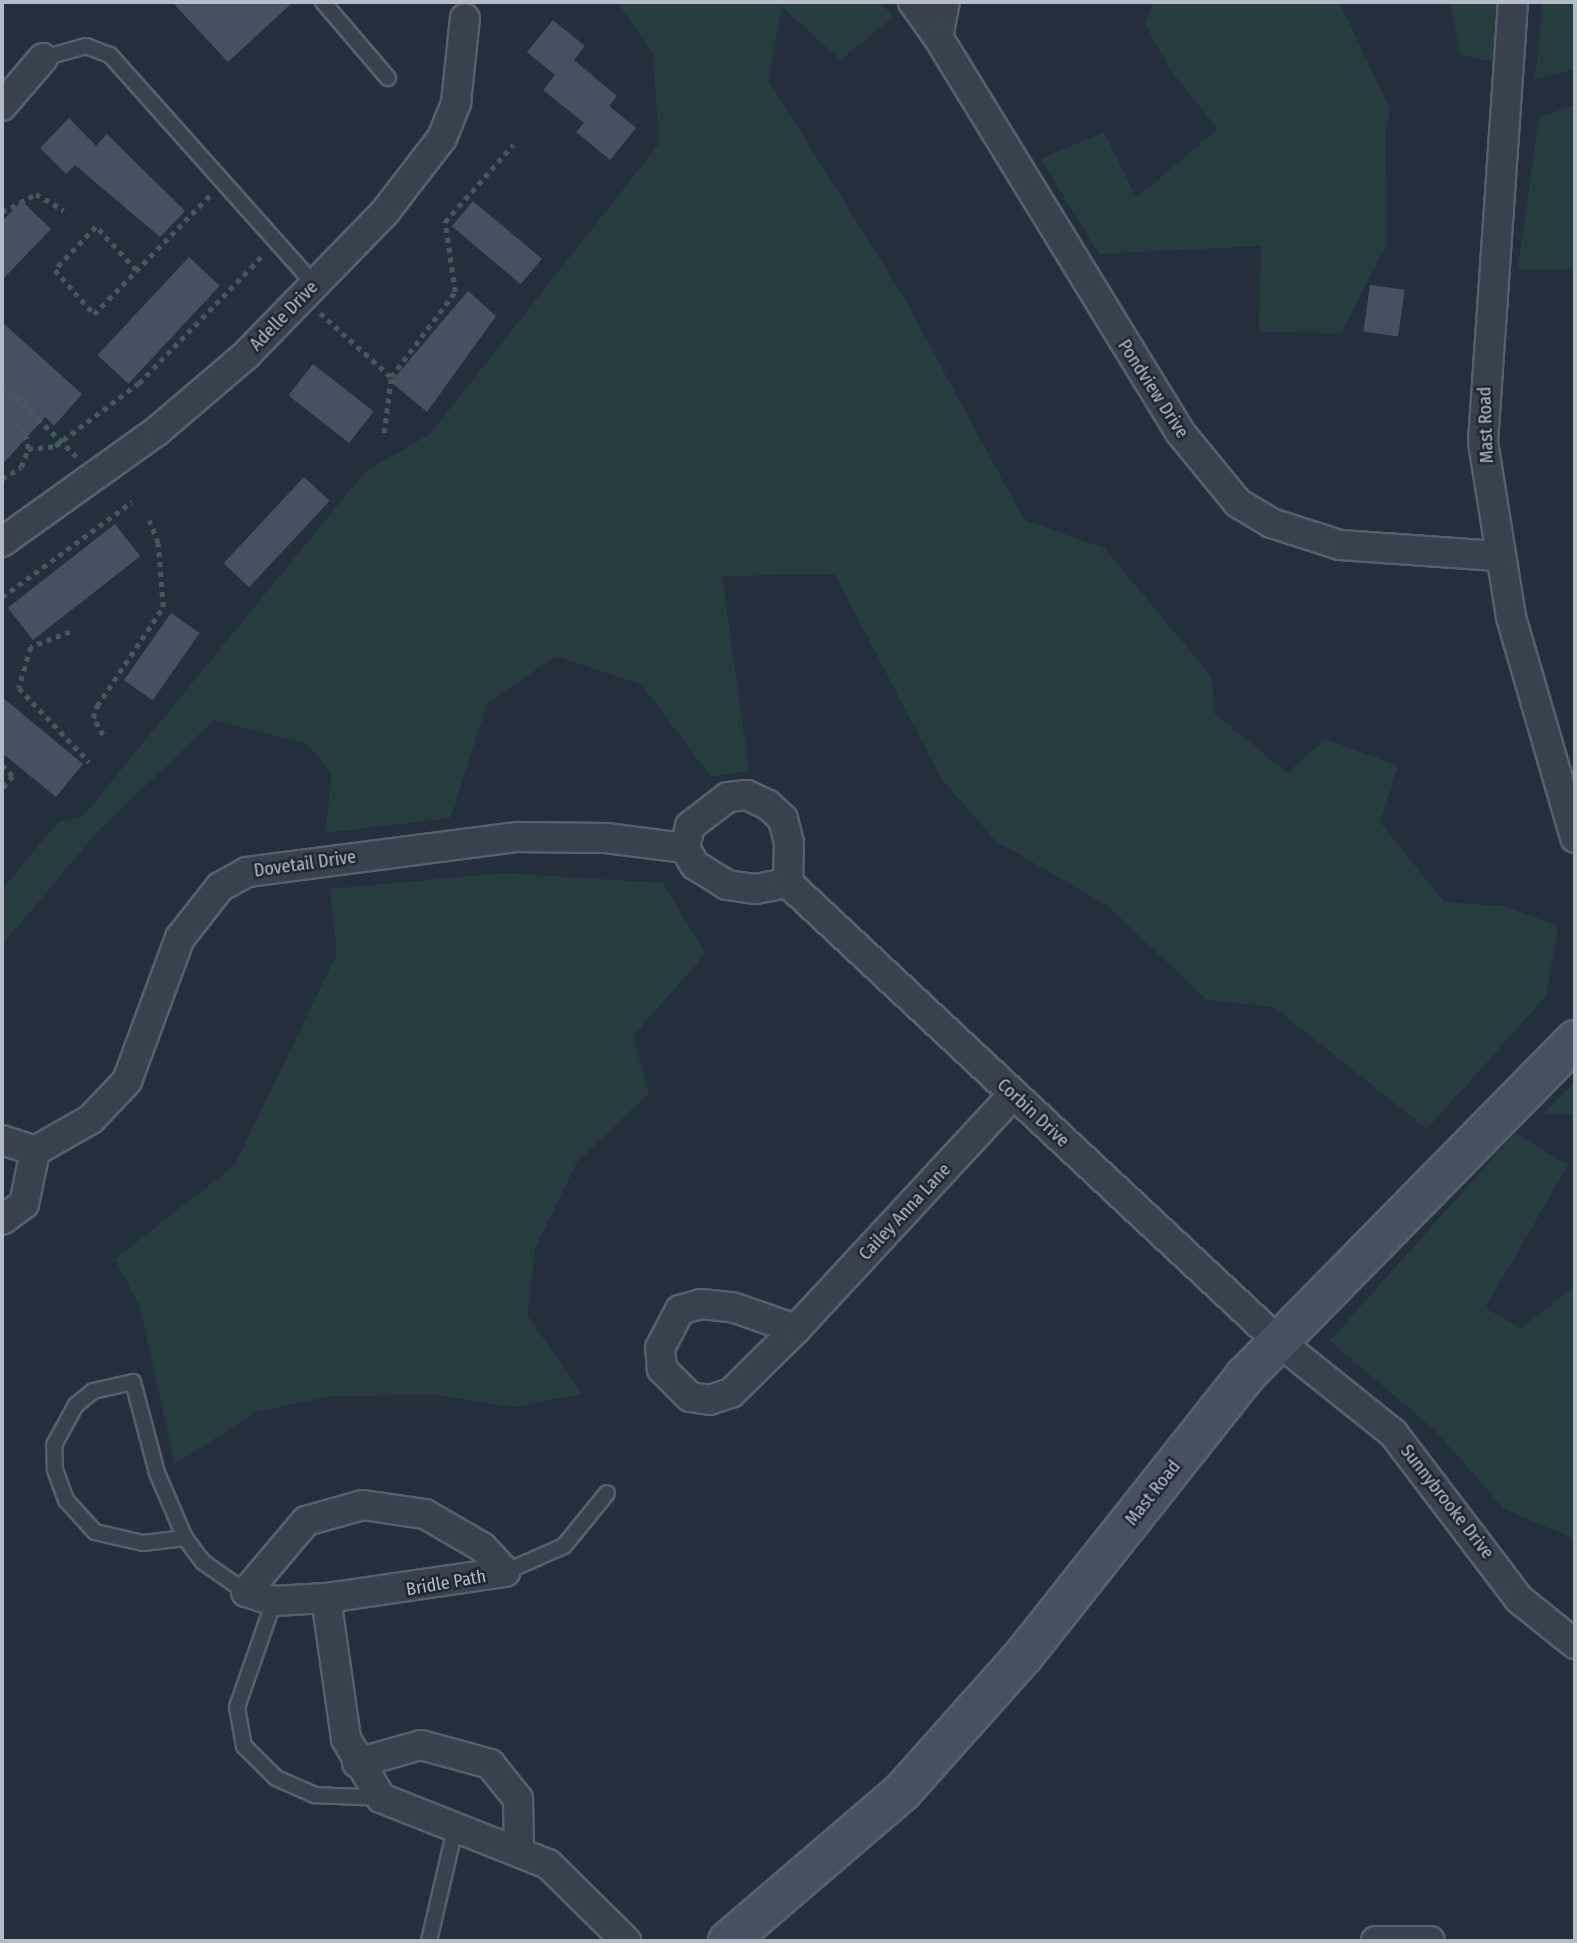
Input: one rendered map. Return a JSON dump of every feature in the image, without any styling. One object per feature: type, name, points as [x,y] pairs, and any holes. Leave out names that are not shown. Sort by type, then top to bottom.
[{"type":"street","name":"Pondview Drive","points":[[913,2],[938,37],[1179,432],[1238,503],[1271,523],[1340,545],[1498,556]]},
{"type":"street","points":[[938,37],[945,2]]},
{"type":"street","name":"Mast Road","points":[[1513,2],[1484,382],[1483,442],[1498,556],[1575,838]]},
{"type":"street","name":"Adelle Drive","points":[[2,542],[157,432],[317,298],[442,138],[462,81],[465,18]]},
{"type":"street","points":[[2,106],[43,58]]},
{"type":"street","points":[[747,795],[783,819],[788,883],[756,889],[727,885],[695,865],[685,848],[690,826],[706,808],[747,795]]},
{"type":"street","name":"Dovetail Drive","points":[[35,1151],[91,1119],[127,1082],[180,938],[220,887],[247,872],[518,837],[606,838],[685,848]]},
{"type":"street","name":"Corbin Drive","points":[[788,883],[1278,1341]]},
{"type":"street","name":"Mast Road","points":[[728,1941],[854,1838],[966,1724],[1278,1341],[1575,1040]]},
{"type":"street","name":"Cailey Anna Lane","points":[[796,1329],[732,1307],[680,1310],[660,1348],[662,1369],[672,1386],[710,1400],[750,1379],[1013,1095]]},
{"type":"street","points":[[2,1140],[35,1151],[24,1204],[2,1220]]},
{"type":"street","name":"Sunnybrooke Drive","points":[[1278,1341],[1392,1433],[1519,1599],[1575,1644]]},
{"type":"street","name":"Bridle Path","points":[[363,1505],[425,1514],[482,1547],[505,1572],[326,1598],[274,1601],[246,1592],[306,1521],[363,1505]]},
{"type":"street","points":[[326,1598],[340,1715],[357,1763],[381,1798],[455,1829],[519,1848],[572,1882],[626,1941]]},
{"type":"street","points":[[357,1763],[421,1745],[489,1764],[518,1799],[519,1848]]},
{"type":"street","points":[[1376,1941],[1430,1941]]},
{"type":"lane","points":[[326,3],[388,78]]},
{"type":"lane","points":[[43,58],[98,46],[277,241],[317,298]]},
{"type":"lane","points":[[185,1538],[117,1539],[95,1532],[66,1500],[54,1445],[76,1405],[93,1391],[133,1382],[157,1473],[185,1538],[203,1562],[246,1592]]},
{"type":"lane","points":[[505,1572],[564,1546],[607,1493]]},
{"type":"lane","points":[[274,1601],[237,1707],[244,1746],[276,1778],[315,1795],[346,1801],[381,1798]]},
{"type":"lane","points":[[429,1941],[455,1829]]},
{"type":"path","points":[[384,433],[391,377],[455,292],[445,222],[513,145]]},
{"type":"path","points":[[136,270],[96,226],[55,270],[94,314],[224,181]]},
{"type":"path","points":[[2,212],[36,194],[64,210]]},
{"type":"path","points":[[28,449],[63,440],[139,383],[277,241]]},
{"type":"path","points":[[317,298],[391,377]]},
{"type":"path","points":[[2,383],[63,440],[79,460]]},
{"type":"path","points":[[2,479],[20,467],[28,449],[25,432],[13,420]]},
{"type":"path","points":[[2,597],[132,502]]},
{"type":"path","points":[[103,735],[93,718],[97,706],[163,607],[158,543],[149,521]]},
{"type":"path","points":[[70,632],[31,647],[19,688],[89,762]]},
{"type":"path","points":[[2,765],[13,775],[2,790]]},
{"type":"green space","points":[[617,2],[880,2],[893,17],[841,60],[782,7],[768,80],[904,298],[1024,520],[1104,548],[1212,677],[1214,713],[1287,773],[1325,739],[1398,766],[1380,822],[1444,902],[1503,906],[1558,926],[1546,996],[1427,1129],[1274,1007],[1207,1000],[1108,906],[996,841],[942,780],[835,574],[722,576],[749,771],[711,777],[641,684],[556,656],[488,702],[450,818],[325,833],[332,774],[307,744],[214,720],[98,831],[2,945],[2,890],[58,822],[84,815],[366,471],[430,434],[659,144],[653,53]]},
{"type":"green space","points":[[1153,2],[1339,2],[1390,109],[1385,135],[1387,244],[1341,333],[1259,332],[1261,246],[1099,254],[1041,159],[1104,132],[1136,198],[1218,129],[1170,69],[1145,24]]},
{"type":"green space","points":[[1450,2],[1499,2],[1496,62],[1460,55]]},
{"type":"green space","points":[[1543,2],[1575,2],[1575,69],[1535,80]]},
{"type":"green space","points":[[1575,105],[1575,269],[1518,269],[1539,117]]},
{"type":"green space","points":[[503,873],[663,883],[705,954],[633,1036],[649,1093],[577,1162],[535,1248],[527,1315],[582,1394],[514,1407],[435,1395],[332,1396],[256,1412],[175,1464],[140,1307],[115,1259],[235,1165],[337,954],[330,889]]},
{"type":"green space","points":[[1575,1082],[1575,1115],[1543,1114]]},
{"type":"green space","points":[[1515,1133],[1568,1165],[1485,1308],[1521,1328],[1575,1286],[1575,1539],[1504,1509],[1436,1431],[1330,1341]]},
{"type":"building","points":[[172,2],[293,2],[228,62]]},
{"type":"building","points":[[553,20],[585,46],[574,60],[617,96],[609,106],[636,128],[610,160],[576,132],[584,123],[543,90],[555,75],[527,52]]},
{"type":"building","points":[[69,118],[96,146],[107,134],[185,211],[160,237],[75,165],[66,174],[40,148]]},
{"type":"building","points":[[22,201],[51,229],[2,280],[2,221]]},
{"type":"building","points":[[473,201],[542,259],[521,284],[452,226]]},
{"type":"building","points":[[189,257],[220,286],[128,384],[98,355]]},
{"type":"building","points":[[1370,285],[1405,290],[1398,336],[1363,332]]},
{"type":"building","points":[[468,291],[496,316],[427,412],[391,382]]},
{"type":"building","points":[[2,322],[82,394],[54,426],[45,417],[2,465]]},
{"type":"building","points":[[313,364],[374,411],[349,443],[288,396]]},
{"type":"building","points":[[304,477],[330,501],[249,587],[224,563]]},
{"type":"building","points":[[115,524],[140,556],[33,640],[8,608]]},
{"type":"building","points":[[171,613],[200,633],[153,700],[124,680]]},
{"type":"building","points":[[2,697],[83,764],[56,797],[2,753]]}]
